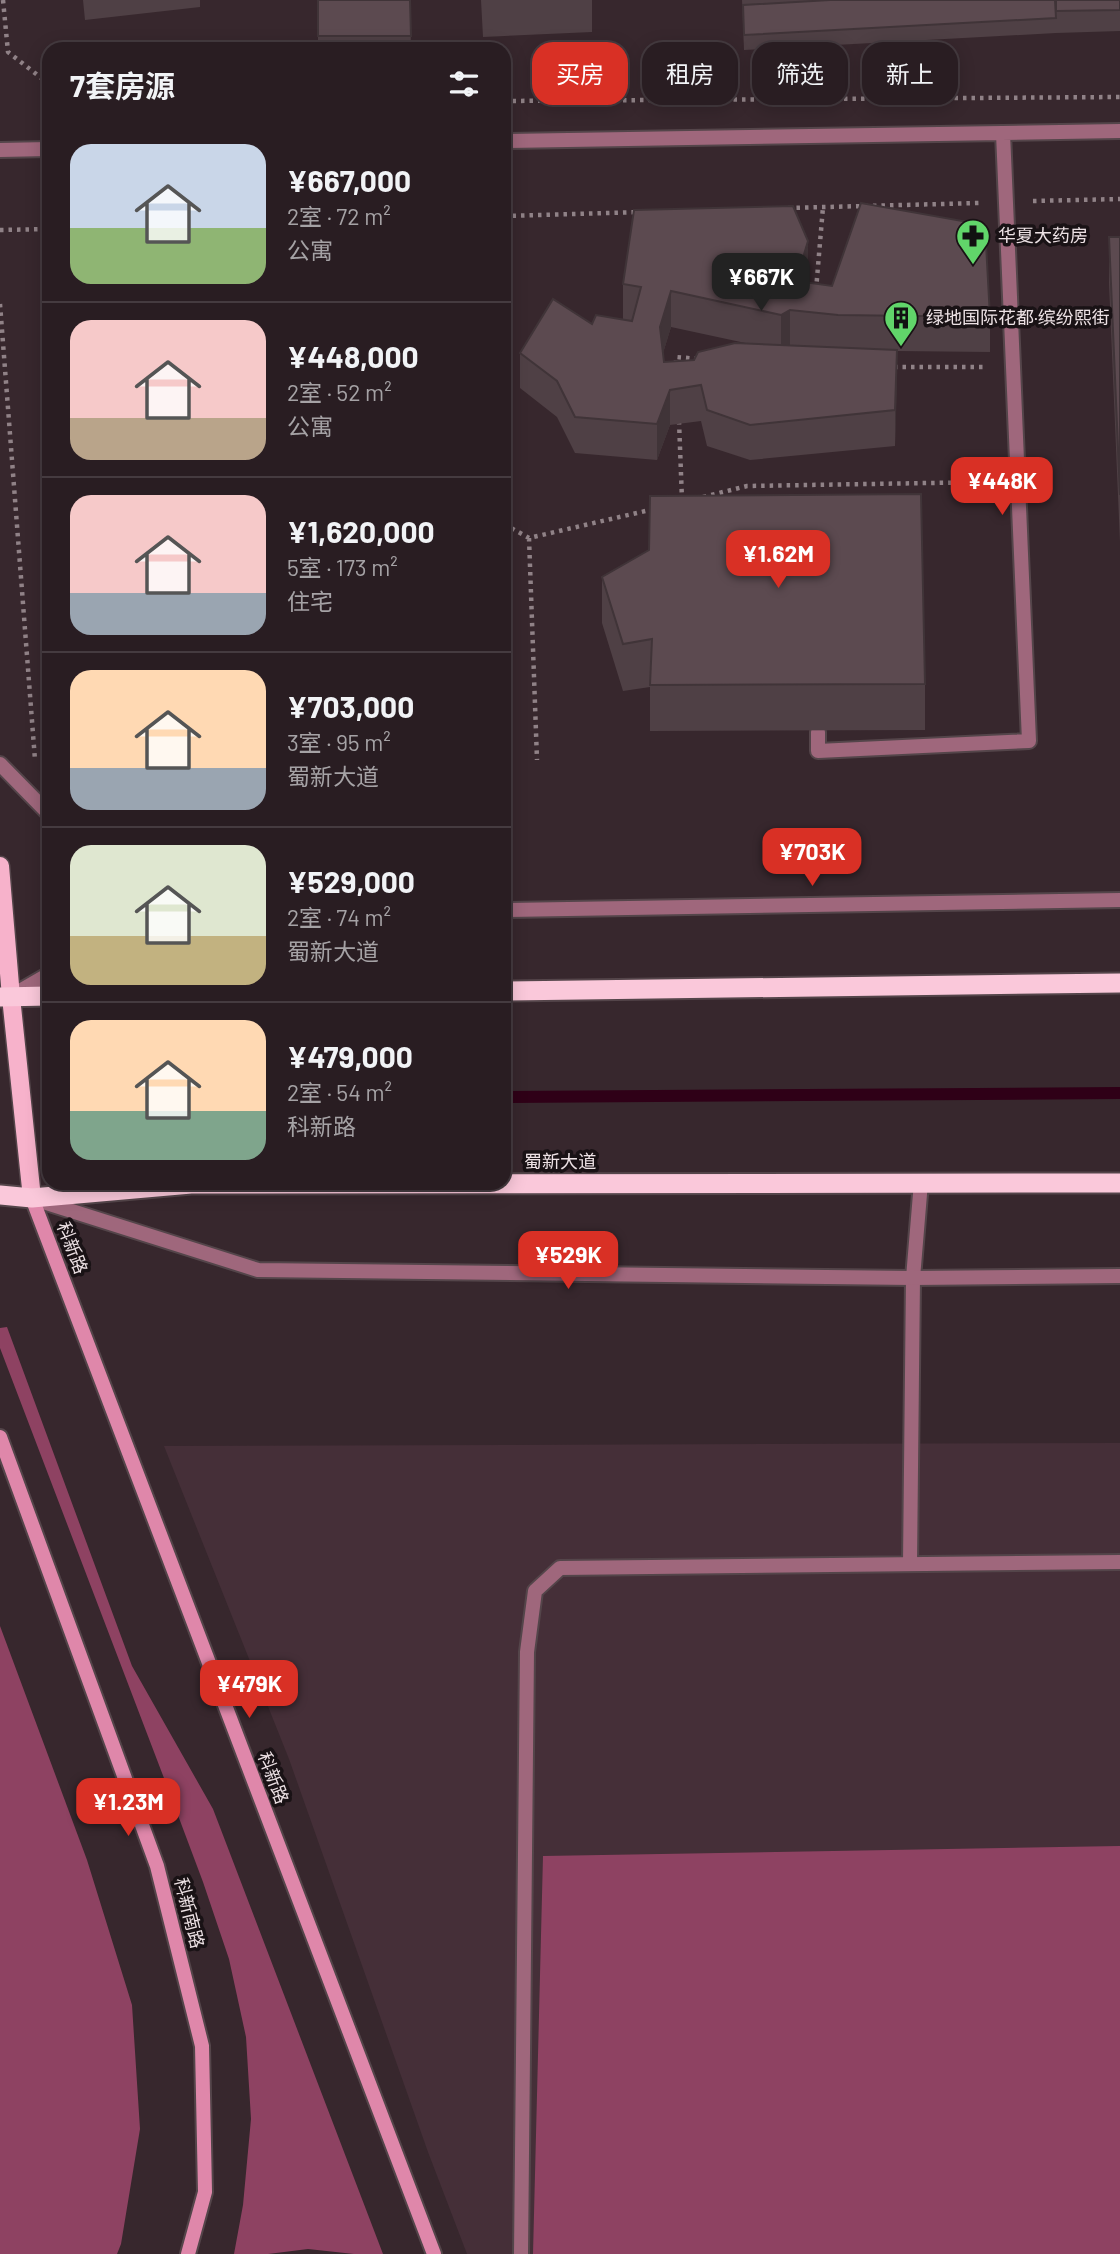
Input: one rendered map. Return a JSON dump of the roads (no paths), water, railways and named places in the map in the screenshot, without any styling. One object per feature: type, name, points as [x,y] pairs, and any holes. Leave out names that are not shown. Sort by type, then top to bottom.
[{"type":"highway","points":[[511,991],[1120,983]]},
{"type":"highway","points":[[5,997],[42,996]]},
{"type":"highway","name":"蜀新大道","points":[[511,1183],[1120,1183]]},
{"type":"highway","name":"蜀新大道","points":[[0,1195],[32,1198],[123,1190]]},
{"type":"main road","points":[[0,866],[5,997],[32,1198]]},
{"type":"main road","name":"科新路","points":[[32,1198],[434,2254]]},
{"type":"main road","name":"科新南路","points":[[0,1437],[157,1866],[202,2046],[205,2192],[188,2254]]},
{"type":"street","points":[[511,141],[1120,131]]},
{"type":"street","points":[[818,732],[818,751],[1029,741],[1003,133]]},
{"type":"street","points":[[0,150],[42,149]]},
{"type":"street","points":[[0,764],[42,807]]},
{"type":"street","points":[[511,910],[1120,900]]},
{"type":"street","points":[[5,997],[42,978]]},
{"type":"street","points":[[909,1564],[913,1278],[921,1182]]},
{"type":"street","points":[[32,1198],[258,1270],[913,1278],[1120,1276]]},
{"type":"street","points":[[521,2254],[527,1652],[535,1591],[560,1568],[1120,1562]]},
{"type":"waterway","points":[[511,1097],[1120,1093]]},
{"type":"place","name":"华夏大药房","points":[[973,266]]},
{"type":"place","name":"绿地国际花都·缤纷熙街","points":[[901,348]]}]
